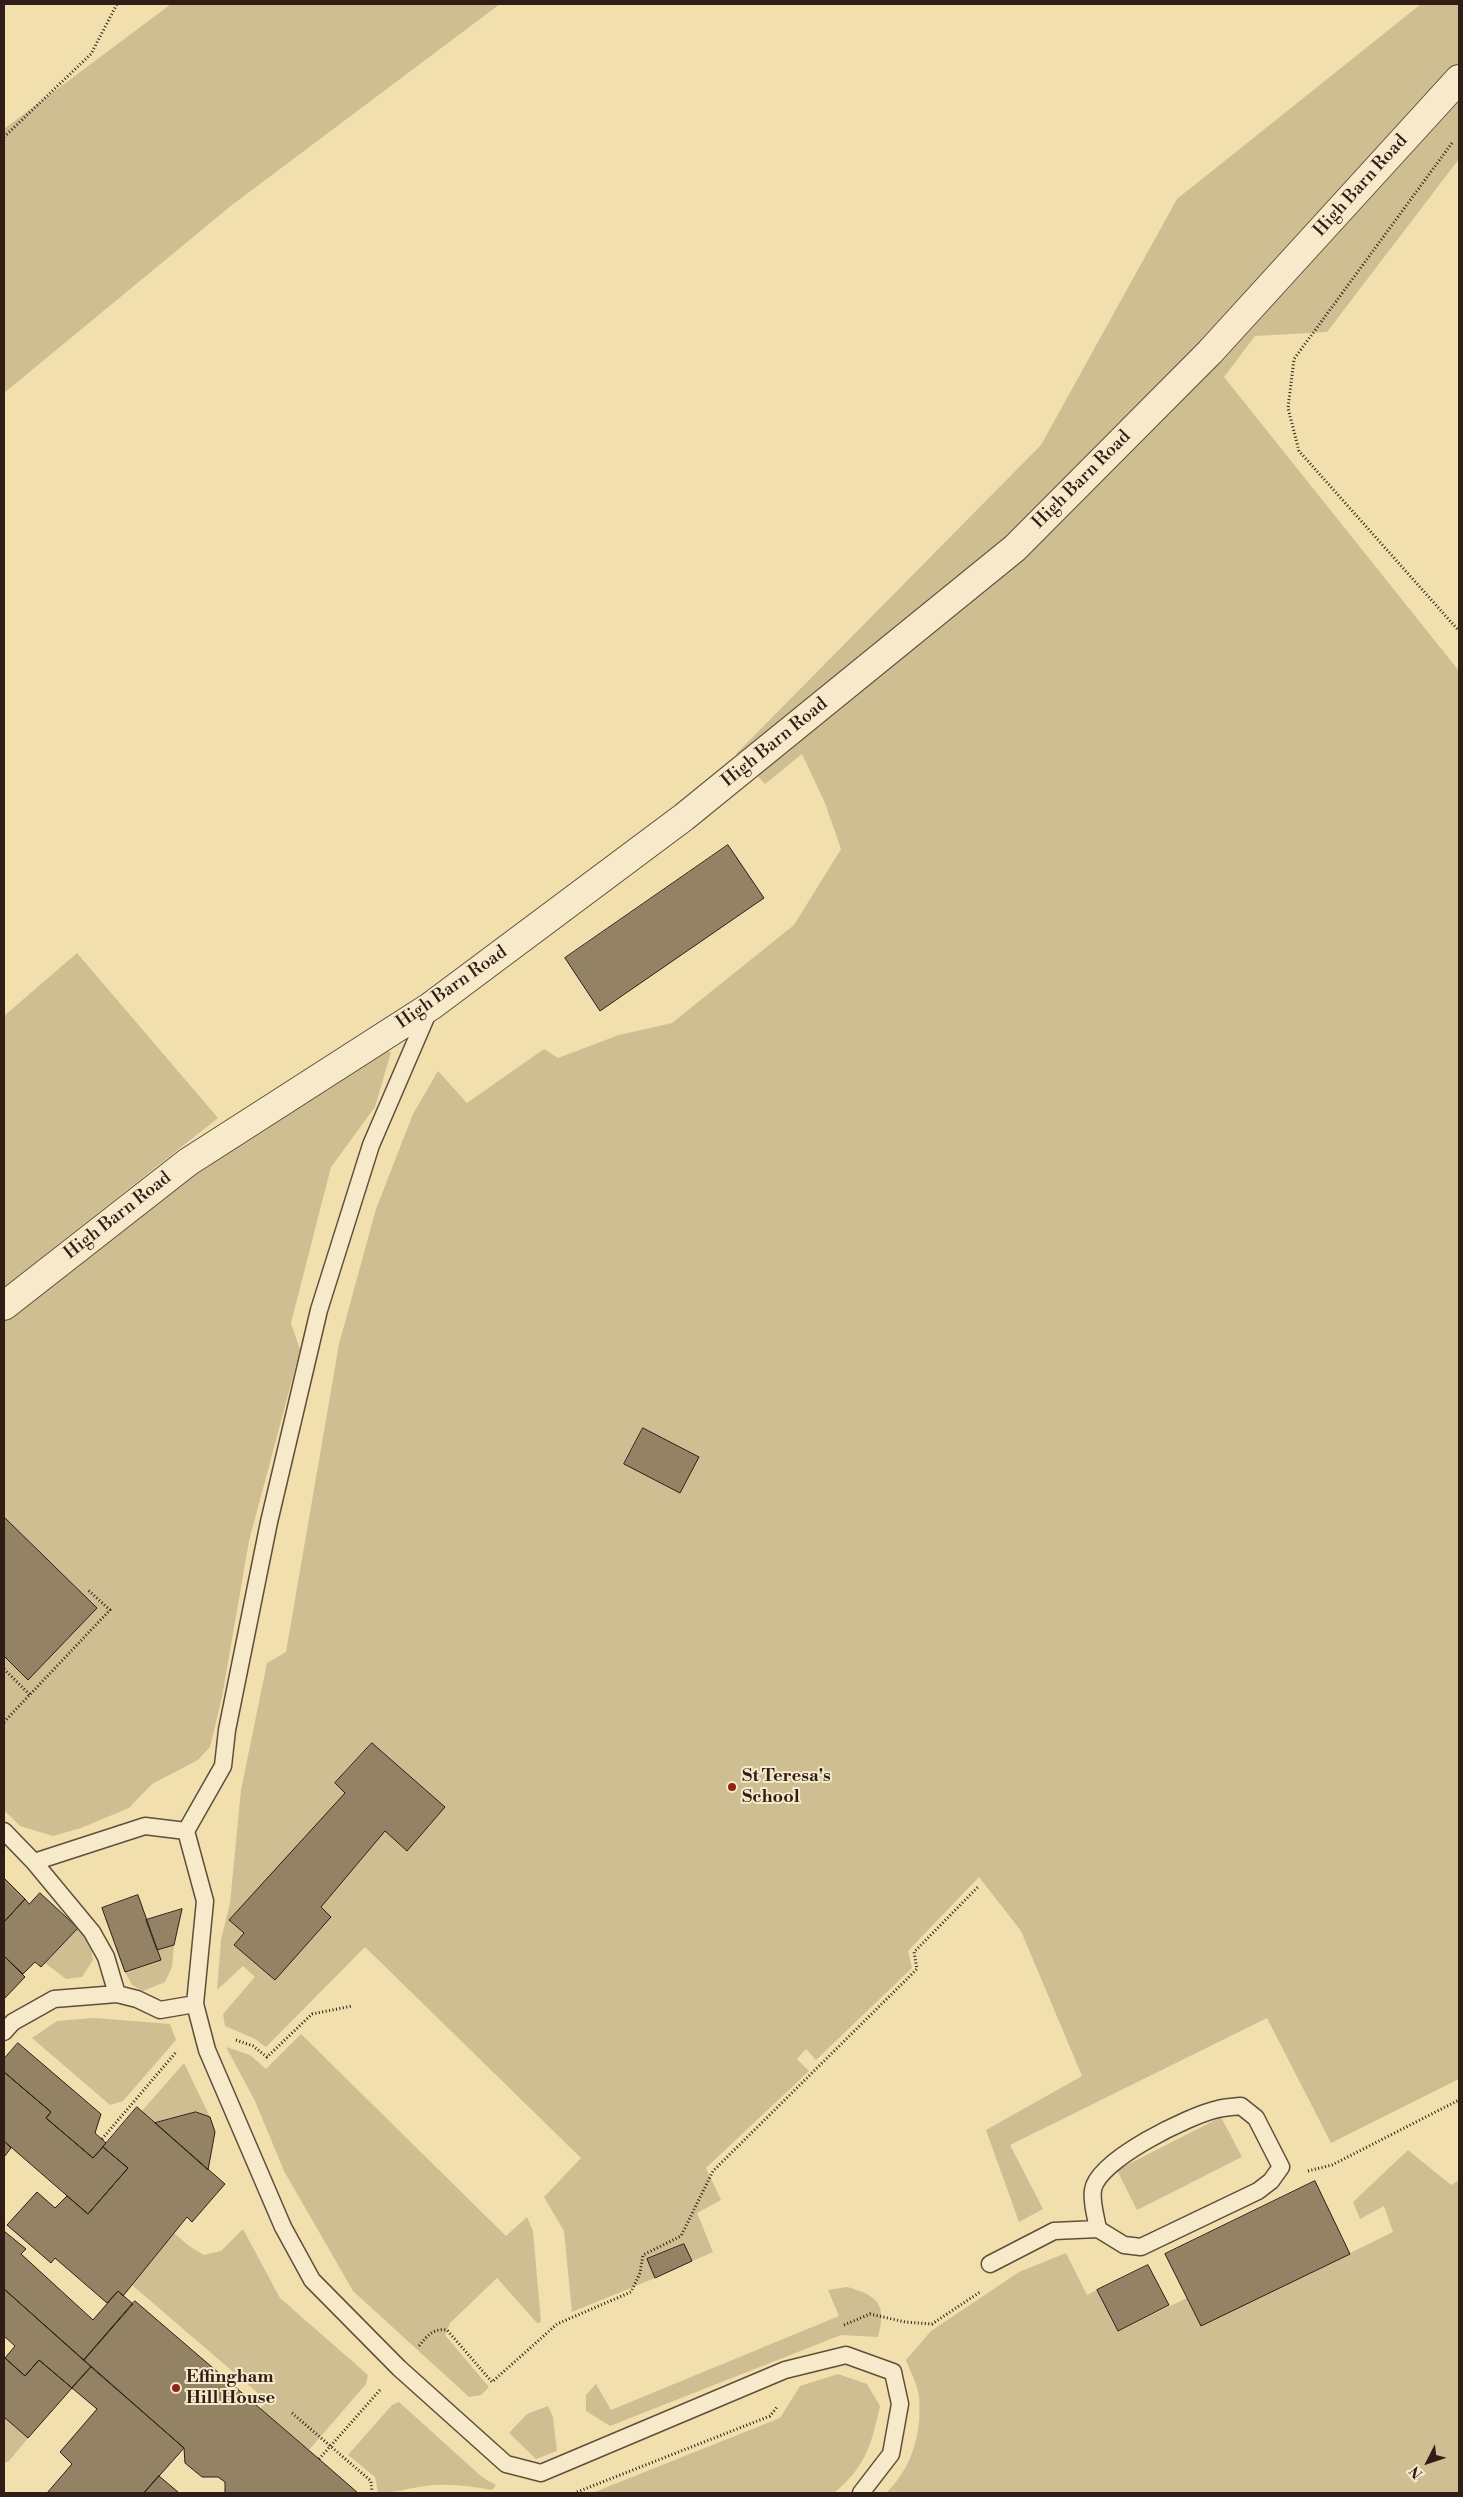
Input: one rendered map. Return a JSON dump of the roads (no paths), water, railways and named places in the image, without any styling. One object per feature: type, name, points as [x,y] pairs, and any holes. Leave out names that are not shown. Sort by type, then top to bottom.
[{"type":"street","name":"High Barn Road","points":[[4,1306],[188,1162],[431,1006],[684,817],[1015,548],[1210,352],[1459,79]]},
{"type":"lane","points":[[431,1006],[371,1145],[319,1310],[269,1522],[227,1730],[223,1766],[186,1831],[205,1901],[195,2004],[207,2050],[283,2227],[312,2280],[399,2368],[506,2464],[540,2473],[786,2370],[846,2354],[893,2372],[900,2404],[891,2454],[861,2493]]},
{"type":"lane","points":[[34,1862],[145,1826],[186,1831]]},
{"type":"lane","points":[[4,1831],[34,1862],[92,1932],[106,1958],[117,1994]]},
{"type":"lane","points":[[4,2032],[13,2022],[54,1999],[117,1994],[137,1999],[160,2010],[195,2004]]},
{"type":"lane","points":[[990,2264],[1054,2231],[1098,2228],[1124,2245],[1141,2247],[1258,2191],[1271,2181],[1280,2167],[1256,2118],[1241,2106],[1217,2109],[1164,2131],[1126,2154],[1102,2173],[1093,2190],[1098,2228]]},
{"type":"place","name":"St Teresa's School","points":[[732,1787]]},
{"type":"place","name":"Effingham Hill House","points":[[176,2388]]}]
